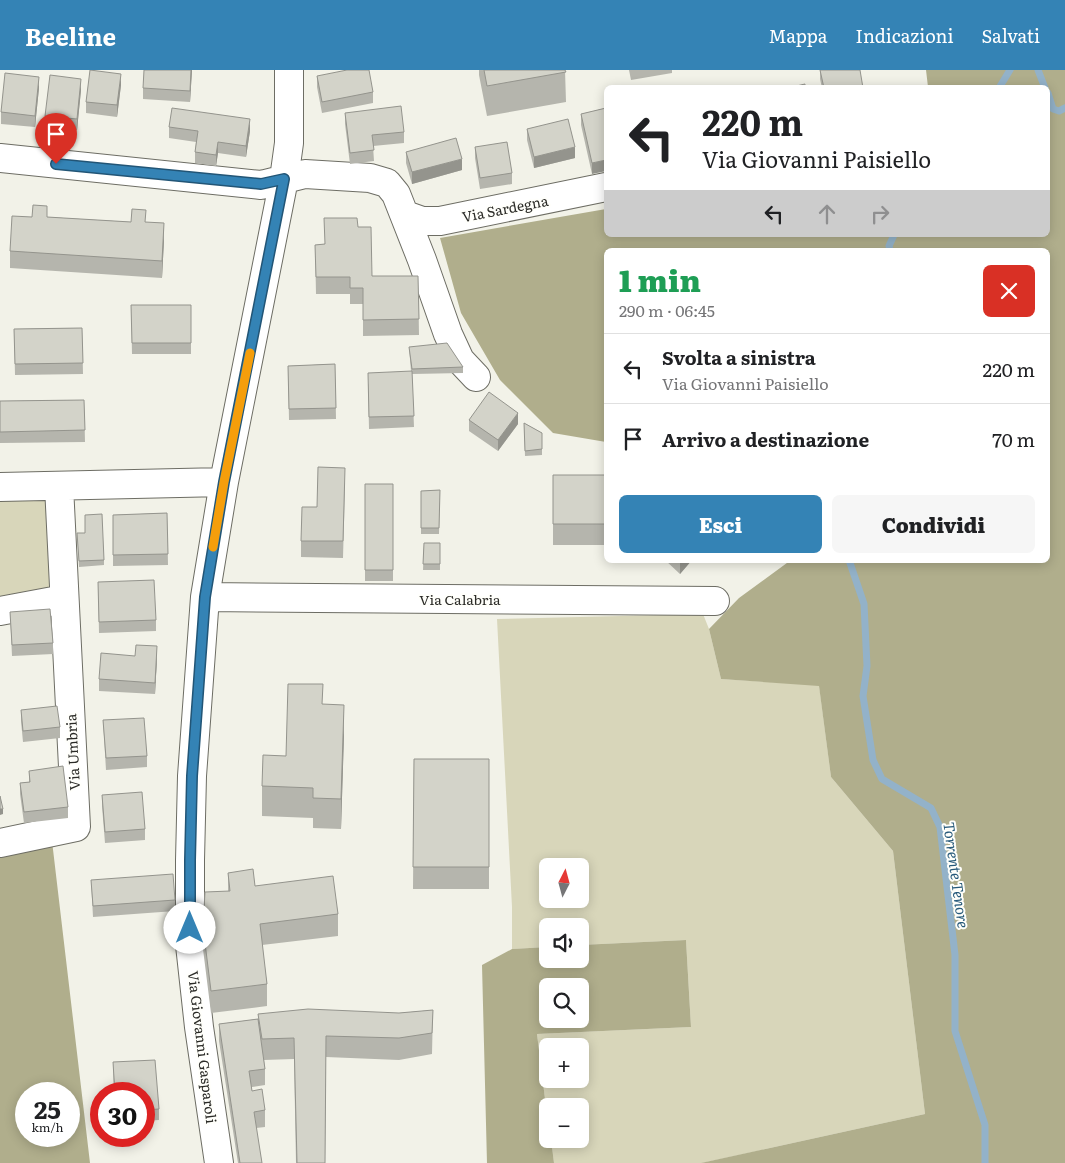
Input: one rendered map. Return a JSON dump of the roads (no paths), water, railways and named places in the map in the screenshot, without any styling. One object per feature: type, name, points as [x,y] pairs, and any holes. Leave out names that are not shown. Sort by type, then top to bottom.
[{"type":"street","name":"Via Giovanni Gasparoli","points":[[219,1163],[199,1027],[190,945],[192,776],[205,597],[224,482],[284,179],[289,143],[288,70]]},
{"type":"street","points":[[0,158],[261,184],[305,174],[370,178],[387,183],[396,194],[405,215],[448,334],[460,360],[476,377]]},
{"type":"street","name":"Via Sardegna","points":[[405,215],[422,221],[440,221],[604,187]]},
{"type":"street","points":[[0,487],[224,482]]},
{"type":"street","name":"Via Umbria","points":[[0,843],[76,827],[59,486]]},
{"type":"street","name":"Via Calabria","points":[[205,597],[715,601]]},
{"type":"street","points":[[0,611],[64,599]]},
{"type":"waterway","name":"Torrente Tenore","points":[[1001,85],[1010,70]]},
{"type":"waterway","name":"Torrente Tenore","points":[[1038,70],[1044,85]]},
{"type":"waterway","name":"Torrente Tenore","points":[[1050,99],[1053,109],[1059,111],[1065,108]]},
{"type":"waterway","name":"Torrente Tenore","points":[[890,248],[893,237]]},
{"type":"waterway","name":"Torrente Tenore","points":[[850,563],[864,604],[867,666],[863,696],[873,760],[882,779],[931,808],[940,827],[955,955],[955,1031],[985,1125],[985,1163]]}]
